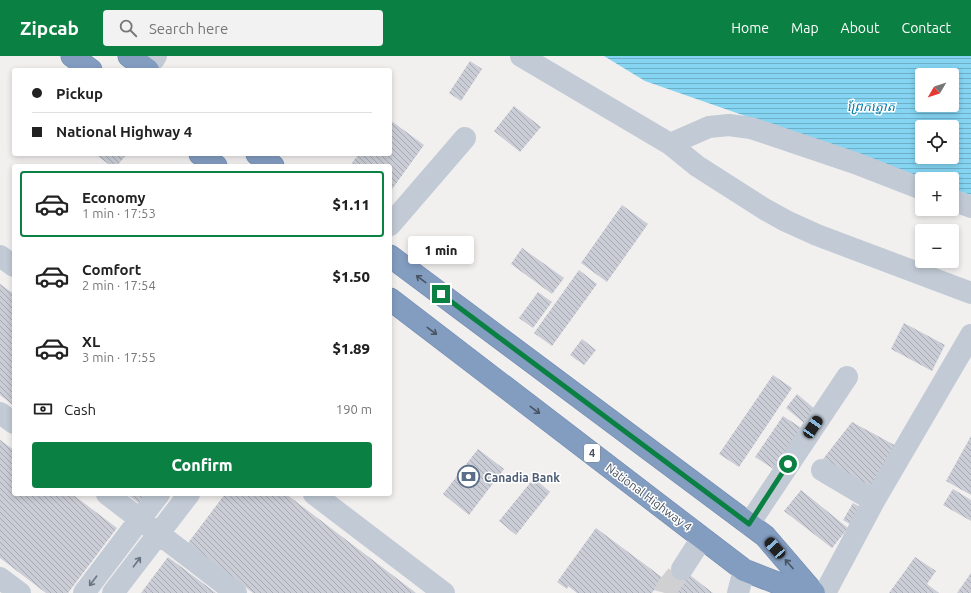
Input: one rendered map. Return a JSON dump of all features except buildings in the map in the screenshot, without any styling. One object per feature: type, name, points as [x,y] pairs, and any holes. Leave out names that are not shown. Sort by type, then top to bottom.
[{"type":"highway","points":[[72,56],[88,68]]},
{"type":"highway","points":[[129,56],[149,66]]},
{"type":"highway","points":[[203,156],[213,164]]},
{"type":"highway","points":[[260,156],[270,164]]},
{"type":"highway","points":[[392,257],[765,536],[814,593]]},
{"type":"highway","name":"National Highway 4","points":[[392,301],[744,570],[803,593]]},
{"type":"street","points":[[521,56],[670,144],[697,166],[786,221],[817,235],[971,293]]},
{"type":"street","points":[[670,144],[710,127],[729,125],[751,128],[855,163],[915,186]]},
{"type":"street","points":[[392,223],[465,138]]},
{"type":"street","points":[[959,203],[971,207]]},
{"type":"street","points":[[0,256],[12,265]]},
{"type":"street","points":[[824,593],[874,501],[971,335]]},
{"type":"street","points":[[749,524],[847,377]]},
{"type":"street","points":[[0,413],[12,422]]},
{"type":"street","points":[[822,470],[874,501]]},
{"type":"street","points":[[110,496],[236,593]]},
{"type":"street","points":[[84,593],[157,496]]},
{"type":"street","points":[[113,593],[188,496]]},
{"type":"street","points":[[317,496],[444,593]]},
{"type":"street","points":[[682,568],[702,538]]},
{"type":"street","points":[[738,593],[744,570]]},
{"type":"street","points":[[0,578],[20,593]]},
{"type":"water","name":"ព្រែកត្នោត","points":[[604,56],[971,56],[971,195],[959,191],[959,172],[915,172],[915,175],[645,81]]},
{"type":"tunnel","points":[[665,593],[666,589],[682,569]]},
{"type":"place","name":"Canadia Bank","points":[[468,477]]},
{"type":"route","points":[[441,294],[749,524],[788,464]]}]
